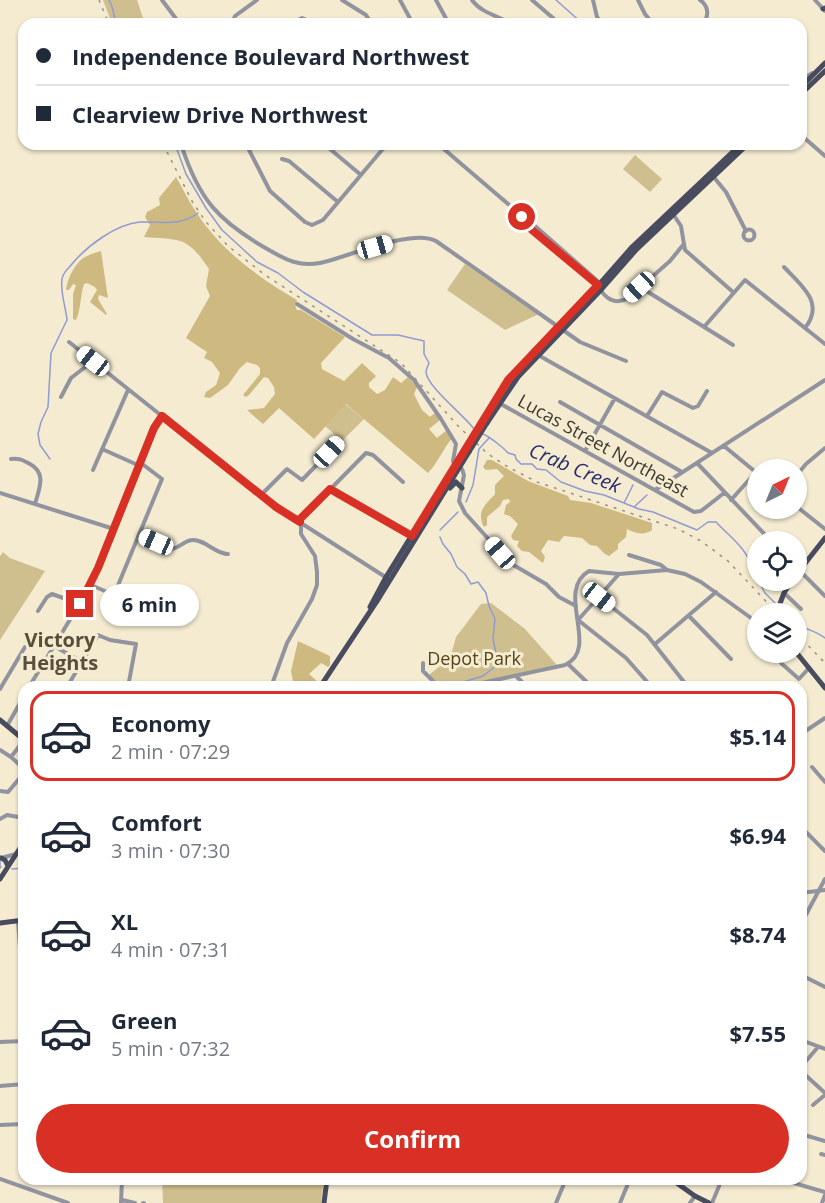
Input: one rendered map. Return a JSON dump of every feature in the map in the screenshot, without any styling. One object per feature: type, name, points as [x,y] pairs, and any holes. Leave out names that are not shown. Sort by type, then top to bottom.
[{"type":"main road","points":[[807,84],[825,62]]},
{"type":"main road","points":[[807,84],[825,71]]},
{"type":"main road","points":[[600,286],[735,150]]},
{"type":"main road","points":[[324,681],[497,402],[536,354],[649,230],[741,150]]},
{"type":"main road","points":[[436,505],[457,466]]},
{"type":"main road","points":[[414,537],[454,483],[458,483],[462,488]]},
{"type":"main road","points":[[807,559],[825,538]]},
{"type":"main road","points":[[780,603],[786,591]]},
{"type":"main road","points":[[805,663],[825,688]]},
{"type":"main road","points":[[0,720],[18,735]]},
{"type":"main road","points":[[0,879],[18,852]]},
{"type":"main road","points":[[0,858],[5,860],[8,866]]},
{"type":"main road","points":[[0,923],[18,921]]},
{"type":"main road","points":[[324,1203],[326,1185]]},
{"type":"main road","points":[[679,1185],[694,1196],[710,1203]]},
{"type":"street","points":[[162,0],[176,18]]},
{"type":"street","points":[[234,18],[257,0]]},
{"type":"street","points":[[342,0],[368,18]]},
{"type":"street","points":[[400,0],[410,18]]},
{"type":"street","points":[[436,0],[446,18]]},
{"type":"street","points":[[472,0],[480,9],[503,18]]},
{"type":"street","points":[[532,0],[553,18]]},
{"type":"street","points":[[593,0],[598,18]]},
{"type":"street","points":[[638,0],[648,18]]},
{"type":"street","points":[[700,0],[706,5],[708,12],[706,18]]},
{"type":"street","points":[[815,0],[824,9]]},
{"type":"street","points":[[807,75],[825,62]]},
{"type":"street","points":[[807,140],[825,156]]},
{"type":"street","points":[[183,150],[195,181],[221,218],[235,230],[286,260],[306,264],[321,263],[394,242],[426,237],[440,244],[580,342],[626,360]]},
{"type":"street","points":[[249,150],[270,191],[308,224],[319,223],[381,150]]},
{"type":"street","points":[[331,150],[361,175]]},
{"type":"street","points":[[445,150],[529,224],[535,226],[600,286],[609,299],[621,302],[670,261],[683,245]]},
{"type":"street","points":[[282,159],[289,161],[338,202]]},
{"type":"street","points":[[712,175],[726,192],[746,231]]},
{"type":"street","points":[[673,214],[681,226],[685,250],[733,292]]},
{"type":"street","points":[[784,267],[814,301],[816,311],[805,328]]},
{"type":"street","points":[[704,327],[743,281],[748,281],[825,344]]},
{"type":"street","points":[[639,287],[733,345]]},
{"type":"street","points":[[297,304],[352,339],[389,358],[414,380],[456,444],[453,461],[464,478],[459,501],[461,508],[500,553],[520,570],[546,584],[559,597],[576,606]]},
{"type":"street","points":[[69,342],[276,507],[388,579]]},
{"type":"street","points":[[536,354],[712,453]]},
{"type":"street","points":[[61,397],[71,378],[93,361]]},
{"type":"street","points":[[655,490],[825,380]]},
{"type":"street","points":[[93,470],[128,390]]},
{"type":"street","points":[[647,416],[662,392],[693,408],[698,406],[707,391]]},
{"type":"street","points":[[585,451],[615,398]]},
{"type":"street","name":"Lucas Street Northeast","points":[[497,402],[698,512],[724,493]]},
{"type":"street","points":[[560,402],[682,472]]},
{"type":"street","points":[[33,681],[90,585],[154,428],[162,416]]},
{"type":"street","points":[[261,495],[287,469],[302,480],[341,440]]},
{"type":"street","points":[[724,446],[747,465]]},
{"type":"street","points":[[807,463],[825,447]]},
{"type":"street","points":[[90,585],[114,596],[162,479],[140,464],[102,449]]},
{"type":"street","points":[[273,681],[283,651],[312,599],[317,585],[315,556],[301,534],[300,519],[366,453],[372,455],[404,482]]},
{"type":"street","points":[[11,459],[19,459],[33,465],[40,472],[41,483],[35,504]]},
{"type":"street","points":[[697,463],[760,531]]},
{"type":"street","points":[[731,500],[747,483]]},
{"type":"street","points":[[330,489],[414,537]]},
{"type":"street","points":[[0,492],[114,529]]},
{"type":"street","points":[[807,515],[825,529]]},
{"type":"street","points":[[140,535],[170,549],[195,540],[221,553],[228,554]]},
{"type":"street","points":[[629,555],[652,561],[667,570]]},
{"type":"street","points":[[496,681],[568,664],[574,659],[578,651],[575,588],[584,573],[594,570],[619,574],[667,570],[693,576],[747,615]]},
{"type":"street","points":[[578,620],[619,574]]},
{"type":"street","points":[[807,579],[825,596]]},
{"type":"street","points":[[786,591],[796,603]]},
{"type":"street","points":[[654,644],[717,592]]},
{"type":"street","points":[[38,611],[47,597],[52,594],[80,604]]},
{"type":"street","points":[[599,597],[638,627],[683,681]]},
{"type":"street","points":[[689,616],[731,658]]},
{"type":"street","points":[[578,620],[626,658],[646,681]]},
{"type":"street","points":[[71,681],[98,635],[110,640],[136,644],[129,681]]},
{"type":"street","points":[[54,646],[82,662]]},
{"type":"street","points":[[0,689],[25,647]]},
{"type":"street","points":[[423,663],[423,671],[434,681]]},
{"type":"street","points":[[781,663],[799,679],[809,668]]},
{"type":"street","points":[[568,664],[583,681]]},
{"type":"street","points":[[517,676],[522,681]]},
{"type":"street","points":[[7,726],[18,707]]},
{"type":"street","points":[[807,730],[825,718]]},
{"type":"street","points":[[10,757],[18,747]]},
{"type":"street","points":[[0,750],[18,765]]},
{"type":"street","points":[[812,766],[825,782]]},
{"type":"street","points":[[0,791],[11,790],[18,780]]},
{"type":"street","points":[[0,819],[7,815],[18,817]]},
{"type":"street","points":[[807,833],[825,851]]},
{"type":"street","points":[[0,858],[18,849]]},
{"type":"street","points":[[807,914],[822,890],[825,879]]},
{"type":"street","points":[[807,892],[822,890]]},
{"type":"street","points":[[807,978],[825,987]]},
{"type":"street","points":[[0,1042],[18,1041]]},
{"type":"street","points":[[807,1042],[825,1049]]},
{"type":"street","points":[[807,1061],[818,1047]]},
{"type":"street","points":[[807,1075],[825,1094],[813,1105]]},
{"type":"street","points":[[0,1086],[18,1084]]},
{"type":"street","points":[[0,1125],[18,1124]]},
{"type":"street","points":[[807,1136],[825,1140]]},
{"type":"street","points":[[0,1179],[68,1203]]},
{"type":"street","points":[[122,1185],[121,1201],[135,1203]]},
{"type":"street","points":[[556,1203],[564,1185]]},
{"type":"street","points":[[620,1203],[628,1185]]},
{"type":"street","points":[[710,1203],[719,1185]]},
{"type":"street","points":[[798,1185],[825,1194],[822,1203]]},
{"type":"street","points":[[690,1203],[694,1196]]},
{"type":"green space","points":[[103,0],[137,0],[143,18],[110,18]]},
{"type":"green space","points":[[635,155],[662,179],[650,192],[623,169]]},
{"type":"green space","points":[[465,264],[539,314],[505,330],[447,290]]},
{"type":"green space","points":[[345,404],[364,419],[342,441],[325,426]]},
{"type":"green space","points":[[3,552],[10,558],[45,571],[0,640],[0,556]]},
{"type":"green space","name":"Depot Park","points":[[491,603],[525,629],[557,665],[489,681],[436,681],[429,675],[450,658],[456,637],[481,604]]},
{"type":"green space","points":[[162,1185],[323,1185],[321,1203],[163,1203]]},
{"type":"shaded area","points":[[176,177],[202,220],[236,258],[297,300],[295,305],[297,310],[301,310],[345,337],[321,363],[322,369],[344,381],[362,363],[376,376],[369,383],[369,387],[377,394],[385,390],[393,377],[401,383],[408,377],[417,387],[414,394],[422,410],[430,417],[435,413],[440,420],[429,429],[437,438],[447,430],[452,438],[428,473],[346,404],[314,439],[279,408],[263,424],[247,410],[264,408],[275,394],[274,387],[268,378],[264,377],[249,395],[246,397],[243,395],[260,374],[260,368],[257,365],[247,362],[228,385],[210,398],[204,397],[206,392],[216,385],[220,373],[212,362],[204,358],[207,352],[186,338],[210,296],[206,286],[209,269],[189,245],[175,240],[144,237],[150,225],[145,217],[147,212],[160,205],[159,198]]},
{"type":"shaded area","points":[[101,251],[108,298],[99,295],[98,299],[107,314],[90,302],[97,290],[87,283],[84,284],[78,316],[76,320],[73,319],[73,294],[76,285],[73,284],[69,290],[66,290],[69,277],[82,259]]},
{"type":"shaded area","points":[[487,460],[492,460],[528,481],[568,496],[570,500],[591,503],[652,523],[652,530],[639,533],[627,529],[626,537],[618,544],[618,549],[609,556],[582,538],[564,536],[559,542],[548,540],[541,551],[545,557],[543,563],[529,552],[522,551],[517,546],[519,541],[513,540],[511,536],[518,524],[510,516],[504,514],[506,505],[510,502],[509,499],[503,500],[500,506],[487,517],[487,525],[484,527],[481,513],[495,494],[495,485],[504,476],[497,469],[486,470],[483,467]]},
{"type":"shaded area","points":[[298,641],[330,656],[328,667],[321,663],[309,674],[317,681],[293,681],[291,671]]},
{"type":"waterway","name":"Crab Creek","points":[[109,0],[115,18]]},
{"type":"waterway","points":[[556,0],[576,18]]},
{"type":"waterway","name":"Crab Creek","points":[[177,150],[186,174],[206,208],[222,230],[257,262],[278,273],[303,292],[372,335],[398,335],[424,341],[424,354],[429,363],[426,372],[428,378],[439,393],[474,429]]},
{"type":"waterway","points":[[50,459],[40,445],[38,434],[48,407],[51,353],[67,320],[62,289],[65,272],[94,243],[121,227],[140,222],[177,222],[198,213]]},
{"type":"waterway","name":"Crab Creek","points":[[483,434],[508,453],[515,455],[521,464],[532,464],[537,469],[546,470],[561,482],[653,512],[697,530],[708,522],[716,522],[734,539],[747,557]]},
{"type":"waterway","points":[[466,502],[473,485],[479,449],[489,438]]},
{"type":"waterway","points":[[624,503],[633,485]]},
{"type":"waterway","points":[[634,507],[647,495]]},
{"type":"waterway","points":[[440,530],[458,512]]},
{"type":"waterway","points":[[440,537],[457,567],[471,584],[478,582],[486,593],[495,619],[493,639],[498,662],[483,676],[467,681]]},
{"type":"waterway","name":"Crab Creek","points":[[764,591],[775,603]]},
{"type":"waterway","name":"Crab Creek","points":[[807,629],[825,638]]},
{"type":"waterway","points":[[0,861],[0,866]]},
{"type":"waterway","points":[[12,869],[18,868]]},
{"type":"railway","points":[[99,0],[106,18]]},
{"type":"railway","points":[[166,150],[193,203],[206,222],[228,246],[265,275],[401,363],[460,428],[488,454],[537,482],[678,529],[701,541],[728,561],[768,603]]},
{"type":"railway","points":[[807,644],[825,663]]},
{"type":"district","name":"Victory Heights","points":[[60,652]]},
{"type":"route","points":[[80,604],[98,568],[154,428],[162,416],[276,507],[300,522],[300,519],[330,489],[412,536],[508,380],[598,285],[532,230],[522,217]]}]
